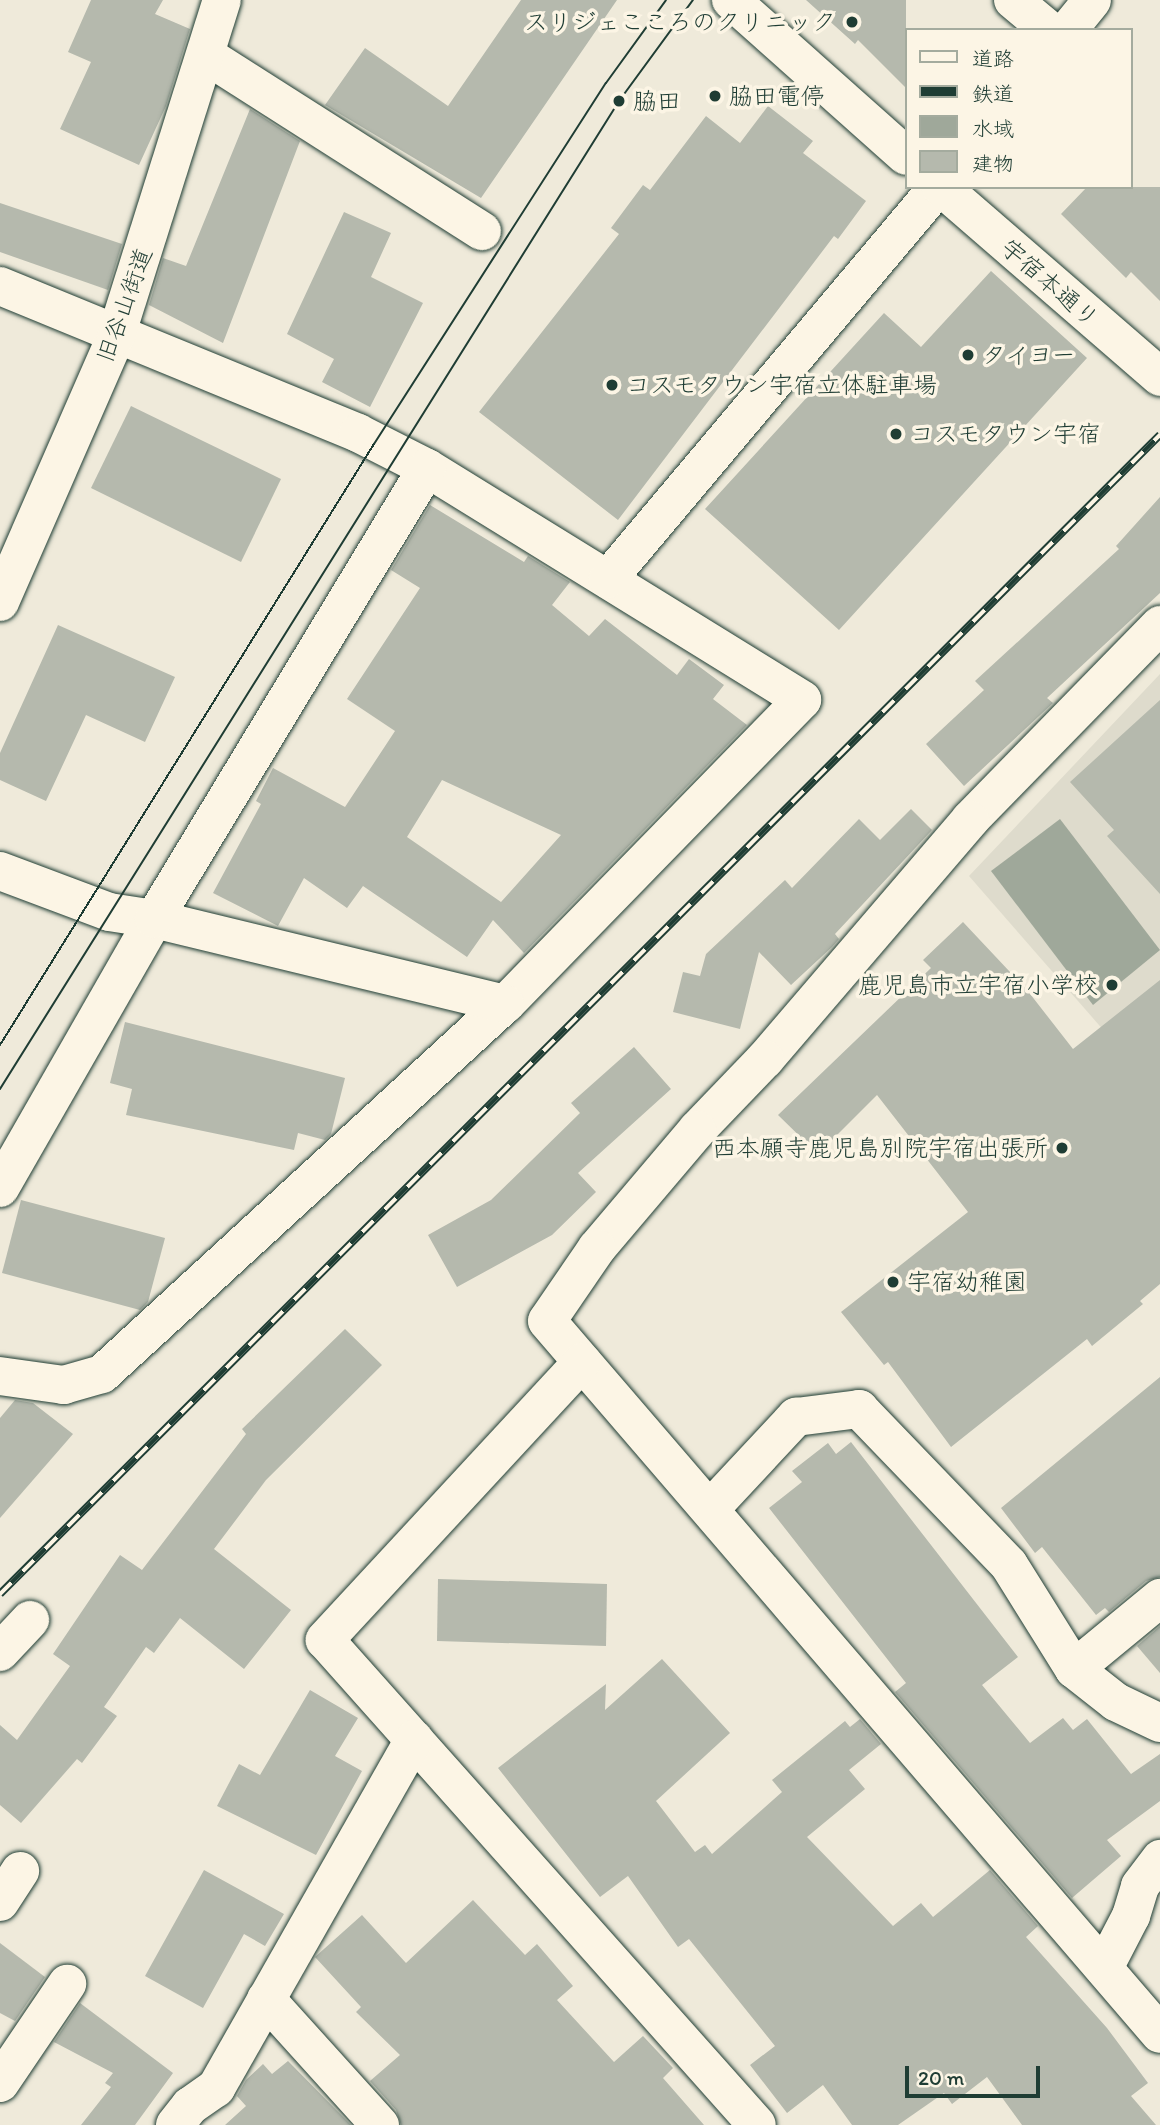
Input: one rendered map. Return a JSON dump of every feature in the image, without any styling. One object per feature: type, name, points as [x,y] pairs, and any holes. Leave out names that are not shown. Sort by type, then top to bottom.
[{"type":"street","name":"旧谷山街道","points":[[0,602],[116,336],[207,56],[222,0]]},
{"type":"street","points":[[1013,0],[1047,28]]},
{"type":"street","points":[[1070,28],[1092,0]]},
{"type":"street","points":[[733,1],[904,154]]},
{"type":"street","points":[[207,56],[482,230]]},
{"type":"street","points":[[608,579],[938,189]]},
{"type":"street","name":"宇宿本通り","points":[[942,189],[1157,369]]},
{"type":"street","points":[[0,286],[116,336],[358,433],[428,468],[802,700],[505,1004],[102,1374],[64,1385],[0,1376]]},
{"type":"street","points":[[0,1188],[154,919],[428,468]]},
{"type":"street","points":[[1160,625],[970,820],[597,1248],[547,1321],[711,1508],[1160,2034]]},
{"type":"street","points":[[0,871],[109,912],[154,919],[505,1004]]},
{"type":"street","points":[[582,1362],[325,1640],[757,2125]]},
{"type":"street","points":[[711,1508],[796,1417],[859,1409],[1009,1565],[1074,1669],[1116,1702],[1160,1723]]},
{"type":"street","points":[[1074,1669],[1160,1598]]},
{"type":"street","points":[[0,1652],[30,1620]]},
{"type":"street","points":[[175,2125],[190,2106],[216,2088],[414,1739]]},
{"type":"street","points":[[1104,1968],[1131,1916],[1140,1886],[1160,1859]]},
{"type":"street","points":[[0,2083],[67,1984]]},
{"type":"street","points":[[266,1999],[380,2125]]},
{"type":"shaded area","name":"鹿児島市立宇宿小学校","points":[[1160,674],[1160,1095],[969,876]]},
{"type":"water","points":[[1060,819],[1160,950],[1093,1005],[991,871]]},
{"type":"building","points":[[91,0],[163,0],[155,14],[190,29],[166,106],[139,165],[60,129],[91,62],[68,52]]},
{"type":"building","points":[[521,0],[617,0],[481,198],[325,105],[365,48],[448,106]]},
{"type":"building","points":[[806,0],[906,0],[904,86],[858,40],[855,44]]},
{"type":"building","points":[[768,106],[813,141],[803,153],[866,201],[838,239],[834,236],[618,520],[479,412],[619,234],[611,228],[643,185],[650,190],[706,116],[740,143]]},
{"type":"building","points":[[250,109],[300,141],[223,343],[149,305],[163,258],[186,266]]},
{"type":"building","points":[[1160,187],[1160,301],[1131,272],[1126,278],[1061,214],[1085,189]]},
{"type":"building","points":[[0,203],[122,244],[108,290],[0,252]]},
{"type":"building","points":[[344,212],[391,233],[371,277],[423,303],[370,407],[322,382],[334,359],[287,334]]},
{"type":"building","name":"コスモタウン宇宿","points":[[991,271],[1087,358],[839,630],[705,509],[884,313],[921,347]]},
{"type":"building","points":[[131,406],[281,479],[241,562],[91,488]]},
{"type":"building","points":[[1160,497],[1160,593],[1047,698],[1053,703],[964,786],[926,744],[984,690],[975,681],[1119,549],[1116,546]]},
{"type":"building","points":[[430,505],[524,562],[528,556],[570,582],[552,605],[589,636],[605,619],[677,675],[689,659],[724,685],[713,699],[747,725],[524,953],[493,920],[467,957],[363,886],[347,908],[304,878],[278,926],[213,893],[261,804],[256,801],[273,768],[345,807],[395,731],[347,699],[420,588],[391,570]],"holes":[[[442,780],[561,835],[501,902],[407,837]]]},
{"type":"building","points":[[58,625],[175,677],[145,742],[86,715],[46,801],[0,780],[0,753]]},
{"type":"building","points":[[1160,700],[1160,894],[1107,836],[1114,830],[1070,782]]},
{"type":"building","points":[[911,809],[932,830],[835,934],[839,939],[832,947],[791,985],[759,952],[740,1029],[673,1012],[683,972],[700,976],[706,954],[785,880],[792,888],[859,819],[880,840]]},
{"type":"building","points":[[963,922],[1027,990],[1073,1049],[1160,980],[1160,1284],[1140,1301],[1143,1304],[1092,1346],[1087,1339],[951,1447],[888,1362],[884,1365],[841,1312],[968,1212],[877,1095],[818,1154],[778,1115],[931,968],[923,960]]},
{"type":"building","points":[[125,1022],[345,1078],[331,1134],[325,1140],[298,1133],[294,1150],[126,1115],[132,1089],[110,1083]]},
{"type":"building","points":[[634,1047],[671,1089],[578,1173],[596,1192],[552,1235],[457,1287],[428,1235],[491,1200],[580,1113],[571,1103]]},
{"type":"building","points":[[21,1200],[165,1238],[148,1302],[140,1310],[2,1273]]},
{"type":"building","points":[[345,1329],[382,1365],[266,1480],[214,1549],[291,1610],[244,1669],[180,1618],[154,1653],[146,1647],[104,1707],[117,1716],[82,1763],[77,1759],[21,1823],[0,1805],[0,1725],[17,1740],[70,1666],[53,1654],[120,1555],[142,1570],[246,1434],[242,1429]]},
{"type":"building","points":[[1160,1377],[1160,1577],[1146,1581],[1109,1612],[1105,1608],[1096,1615],[1042,1547],[1035,1553],[1001,1508]]},
{"type":"building","points":[[15,1400],[33,1403],[73,1434],[0,1518],[0,1418]]},
{"type":"building","points":[[851,1442],[1018,1657],[982,1685],[1030,1743],[1063,1718],[1073,1730],[1087,1719],[1131,1774],[1160,1754],[1160,1801],[1107,1840],[1121,1856],[1072,1898],[895,1692],[906,1683],[769,1508],[802,1482],[792,1471],[828,1443],[836,1454]]},
{"type":"building","points":[[438,1579],[607,1584],[606,1646],[437,1641]]},
{"type":"building","points":[[1160,1626],[1160,1673],[1137,1646]]},
{"type":"building","points":[[662,1659],[730,1733],[656,1801],[695,1852],[705,1845],[712,1854],[782,1792],[772,1780],[845,1721],[850,1727],[860,1719],[881,1744],[849,1770],[865,1789],[807,1837],[893,1926],[921,1903],[933,1917],[990,1870],[1038,1926],[1026,1937],[1107,2028],[1148,2083],[1131,2096],[1156,2125],[1022,2125],[987,2077],[952,2104],[944,2093],[898,2125],[852,2125],[823,2085],[787,2113],[750,2065],[775,2046],[689,1939],[678,1947],[628,1876],[600,1897],[498,1768],[606,1684],[605,1710]]},
{"type":"building","points":[[310,1690],[358,1718],[335,1756],[362,1771],[316,1855],[217,1806],[239,1764],[260,1775]]},
{"type":"building","points":[[204,1870],[284,1914],[265,1946],[244,1934],[203,2008],[145,1976]]},
{"type":"building","points":[[473,1900],[525,1955],[537,1944],[573,1986],[557,2000],[614,2062],[643,2036],[673,2068],[663,2078],[704,2125],[401,2125],[396,2110],[370,2081],[400,2055],[356,2012],[361,2007],[315,1957],[362,1915],[406,1963]]},
{"type":"building","points":[[0,1943],[45,1977],[15,2021],[0,2013]]},
{"type":"building","points":[[80,2003],[173,2073],[135,2125],[81,2125],[111,2087],[105,2083],[113,2073],[54,2042]]},
{"type":"building","points":[[288,2061],[351,2125],[225,2125],[246,2106],[237,2096],[246,2080],[263,2064],[272,2074]]},
{"type":"tram line","points":[[0,1045],[374,444],[606,83],[666,0]]},
{"type":"tram line","points":[[0,1089],[619,101],[693,0]]},
{"type":"railway","points":[[0,1594],[1160,435]]},
{"type":"place","name":"スリジェこころのクリニック","points":[[852,22]]},
{"type":"place","name":"脇田電停","points":[[715,96]]},
{"type":"place","name":"脇田","points":[[619,101]]},
{"type":"place","name":"タイヨー","points":[[968,355]]},
{"type":"place","name":"コスモタウン宇宿立体駐車場","points":[[612,385]]},
{"type":"place","name":"コスモタウン宇宿","points":[[896,434]]},
{"type":"place","name":"鹿児島市立宇宿小学校","points":[[1112,985]]},
{"type":"place","name":"西本願寺鹿児島別院宇宿出張所","points":[[1062,1148]]},
{"type":"place","name":"宇宿幼稚園","points":[[893,1282]]}]
